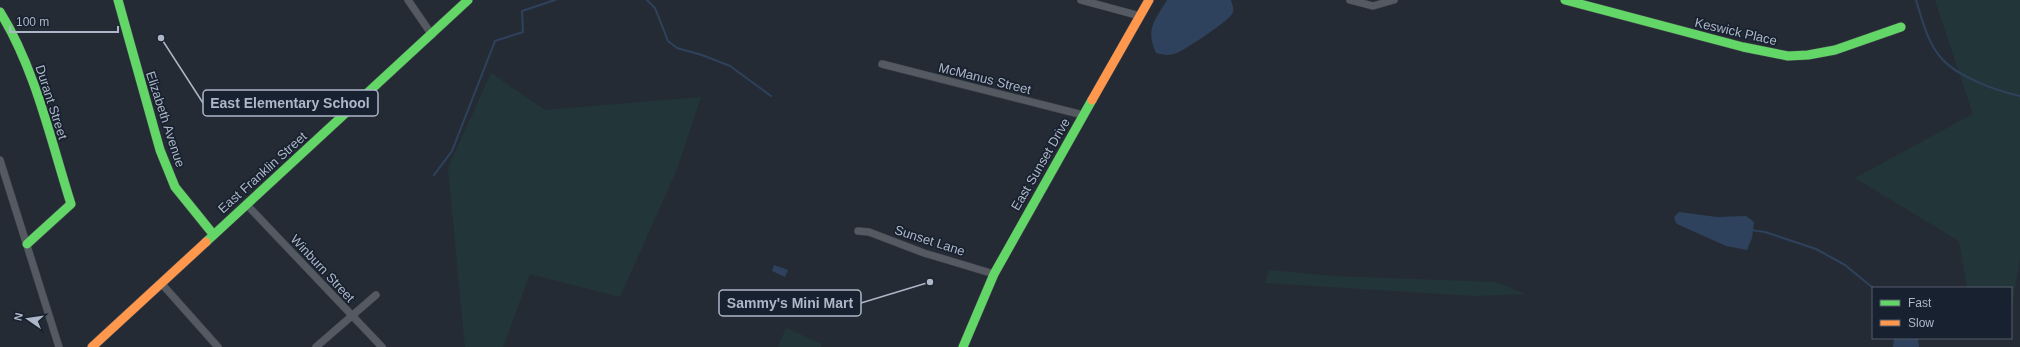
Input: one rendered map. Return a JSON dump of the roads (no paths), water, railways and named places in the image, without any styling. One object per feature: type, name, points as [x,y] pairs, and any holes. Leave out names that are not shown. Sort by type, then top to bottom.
[{"type":"street","name":"Elizabeth Avenue","points":[[118,0],[160,150],[175,187],[213,234]]},
{"type":"street","points":[[408,0],[432,35]]},
{"type":"street","name":"East Franklin Street","points":[[92,347],[213,234],[432,35],[468,0]]},
{"type":"street","points":[[1081,0],[1140,16]]},
{"type":"street","name":"East Sunset Drive","points":[[963,347],[994,274],[1149,0]]},
{"type":"street","points":[[1350,0],[1373,6],[1394,0]]},
{"type":"street","name":"Keswick Place","points":[[1565,0],[1743,48],[1766,53],[1794,56],[1819,53],[1858,43],[1901,27]]},
{"type":"street","name":"Durant Street","points":[[0,12],[13,33],[28,69],[71,204],[27,244]]},
{"type":"street","name":"McManus Street","points":[[882,64],[1083,115]]},
{"type":"street","points":[[0,160],[60,347]]},
{"type":"street","name":"Winburn Street","points":[[247,204],[382,347]]},
{"type":"street","name":"Sunset Lane","points":[[858,231],[869,232],[924,253],[994,274]]},
{"type":"street","points":[[160,283],[218,347]]},
{"type":"street","points":[[316,347],[351,315],[376,295]]},
{"type":"water","points":[[1167,0],[1231,0],[1233,12],[1217,28],[1177,53],[1166,55],[1156,53],[1151,37],[1151,31],[1155,19]]},
{"type":"water","points":[[1679,212],[1717,217],[1746,216],[1754,222],[1752,238],[1747,250],[1726,246],[1679,225],[1676,223],[1674,217]]},
{"type":"water","points":[[774,265],[788,270],[785,277],[772,271]]},
{"type":"water","points":[[1894,339],[1918,339],[1919,347],[1893,347]]},
{"type":"waterway","points":[[434,175],[452,151],[495,41],[523,32],[522,11],[555,0]]},
{"type":"waterway","points":[[647,0],[655,8],[668,41],[677,48],[702,55],[730,66],[771,96]]},
{"type":"waterway","points":[[1916,0],[1929,39],[1937,53],[1949,66],[1978,82],[2000,91],[2020,96]]},
{"type":"waterway","points":[[1751,230],[1765,232],[1816,249],[1845,265],[1872,287]]},
{"type":"place","name":"East Elementary School","points":[[161,38]]},
{"type":"place","name":"Sammy's Mini Mart","points":[[930,282]]}]
